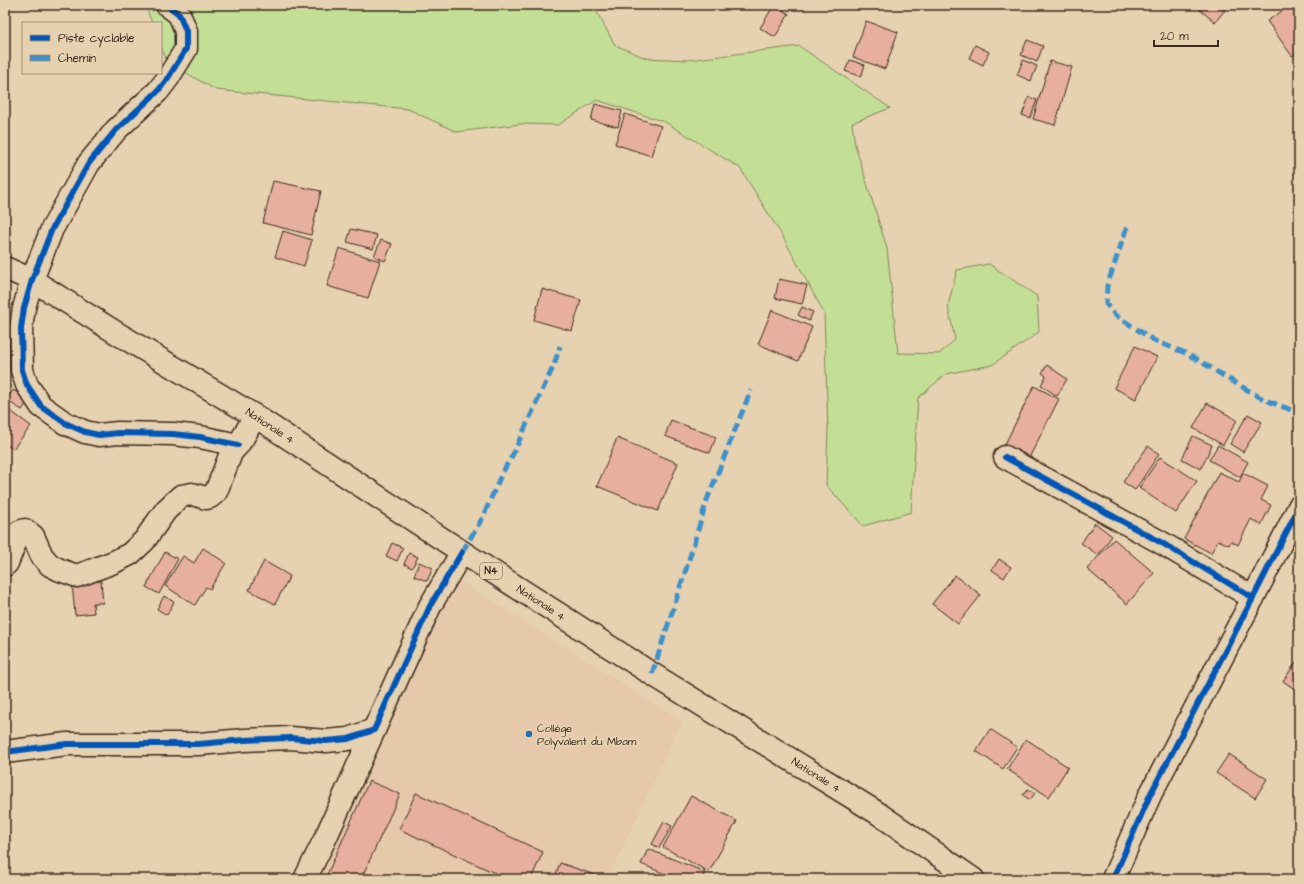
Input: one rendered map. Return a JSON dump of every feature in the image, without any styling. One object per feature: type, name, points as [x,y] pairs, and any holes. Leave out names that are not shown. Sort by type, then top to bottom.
[{"type":"main road","points":[[167,5],[179,14],[186,31],[186,49],[158,91],[116,130],[89,163],[52,229],[32,280],[24,308],[21,328],[22,370],[27,386],[41,406],[65,423],[85,432],[99,435],[118,433],[173,434],[200,437],[238,445]]},
{"type":"main road","name":"Nationale 4","points":[[5,268],[32,280],[255,416],[462,552],[646,670],[876,812],[963,877]]},
{"type":"main road","points":[[5,566],[19,532],[25,530],[33,536],[42,556],[50,565],[77,576],[95,570],[130,554],[144,541],[166,510],[181,496],[192,494],[206,498],[210,497],[216,492],[231,453],[238,445],[255,416]]},
{"type":"main road","points":[[1005,457],[1162,543],[1253,598]]},
{"type":"main road","points":[[1113,879],[1150,795],[1253,598],[1299,506]]},
{"type":"main road","points":[[305,879],[328,832],[430,606],[462,552]]},
{"type":"main road","points":[[5,752],[67,744],[199,744],[290,738],[326,741],[348,739],[374,730]]},
{"type":"shaded area","name":"Collège Polyvalent du Mbam","points":[[457,579],[682,721],[608,879],[316,879],[416,654]]},
{"type":"green space","points":[[145,5],[593,5],[615,45],[646,58],[688,60],[799,46],[890,108],[852,123],[855,145],[887,248],[898,353],[939,354],[955,340],[948,306],[957,270],[989,264],[1037,296],[1039,332],[992,365],[946,374],[918,398],[911,512],[863,526],[826,485],[828,428],[824,313],[783,237],[740,168],[665,122],[597,100],[558,125],[520,124],[457,132],[408,109],[216,90],[167,62],[162,49],[162,22],[152,22]]},
{"type":"building","points":[[774,5],[789,14],[775,37],[760,28]]},
{"type":"building","points":[[1204,5],[1218,5],[1225,10],[1215,22],[1200,10]]},
{"type":"building","points":[[1291,5],[1299,16],[1299,51],[1292,56],[1267,21]]},
{"type":"building","points":[[866,21],[898,32],[885,69],[853,57]]},
{"type":"building","points":[[1027,40],[1043,46],[1037,62],[1021,55]]},
{"type":"building","points":[[975,45],[989,52],[983,65],[969,58]]},
{"type":"building","points":[[850,60],[865,65],[861,77],[845,71]]},
{"type":"building","points":[[1023,60],[1037,66],[1031,81],[1017,75]]},
{"type":"building","points":[[1050,61],[1072,67],[1055,125],[1033,119]]},
{"type":"building","points":[[1029,97],[1037,100],[1030,118],[1022,115]]},
{"type":"building","points":[[595,104],[622,111],[618,127],[591,120]]},
{"type":"building","points":[[625,114],[661,126],[651,156],[615,144]]},
{"type":"building","points":[[273,181],[321,191],[311,235],[263,223]]},
{"type":"building","points":[[351,229],[377,235],[373,249],[347,242]]},
{"type":"building","points":[[283,231],[312,240],[304,266],[275,257]]},
{"type":"building","points":[[381,240],[392,244],[385,261],[374,256]]},
{"type":"building","points":[[339,248],[380,261],[368,298],[327,286]]},
{"type":"building","points":[[779,279],[807,285],[802,304],[775,298]]},
{"type":"building","points":[[542,289],[581,300],[572,331],[534,320]]},
{"type":"building","points":[[802,307],[813,312],[809,321],[798,315]]},
{"type":"building","points":[[772,310],[812,327],[798,361],[758,344]]},
{"type":"building","points":[[1135,346],[1157,357],[1136,399],[1114,388]]},
{"type":"building","points":[[1047,365],[1067,379],[1057,396],[1041,385],[1046,376],[1042,373]]},
{"type":"building","points":[[1034,386],[1059,399],[1029,458],[1004,446]]},
{"type":"building","points":[[13,390],[29,400],[22,410],[6,400]]},
{"type":"building","points":[[1207,403],[1237,420],[1223,445],[1193,428]]},
{"type":"building","points":[[5,407],[31,426],[13,449],[5,444]]},
{"type":"building","points":[[1248,414],[1262,422],[1243,452],[1230,444]]},
{"type":"building","points":[[671,420],[716,437],[710,453],[665,436]]},
{"type":"building","points":[[1193,436],[1212,445],[1201,469],[1182,459]]},
{"type":"building","points":[[617,438],[678,463],[658,511],[597,486]]},
{"type":"building","points":[[1218,445],[1248,462],[1240,477],[1209,460]]},
{"type":"building","points":[[1148,446],[1159,454],[1135,490],[1123,482]]},
{"type":"building","points":[[1160,457],[1197,481],[1176,513],[1139,488]]},
{"type":"building","points":[[1219,472],[1239,482],[1243,473],[1268,486],[1261,500],[1271,505],[1261,525],[1251,519],[1238,545],[1231,541],[1229,545],[1218,540],[1211,553],[1184,539]]},
{"type":"building","points":[[1095,523],[1112,536],[1098,555],[1081,543]]},
{"type":"building","points":[[1114,539],[1154,573],[1127,604],[1087,569]]},
{"type":"building","points":[[392,543],[403,548],[397,561],[386,556]]},
{"type":"building","points":[[203,548],[226,563],[210,589],[206,587],[195,605],[165,586],[183,556],[194,563]]},
{"type":"building","points":[[165,552],[178,559],[159,594],[146,587]]},
{"type":"building","points":[[409,553],[418,557],[412,568],[404,564]]},
{"type":"building","points":[[999,559],[1011,567],[1004,578],[992,570]]},
{"type":"building","points":[[264,561],[290,576],[275,604],[249,590]]},
{"type":"building","points":[[419,562],[433,568],[427,581],[414,576]]},
{"type":"building","points":[[955,575],[981,595],[958,624],[932,604]]},
{"type":"building","points":[[101,581],[103,603],[93,603],[94,613],[75,615],[72,583]]},
{"type":"building","points":[[164,596],[174,602],[167,615],[157,609]]},
{"type":"building","points":[[1299,658],[1299,692],[1283,681]]},
{"type":"building","points":[[990,729],[1017,747],[1003,769],[976,751]]},
{"type":"building","points":[[1026,739],[1068,767],[1049,797],[1007,769]]},
{"type":"building","points":[[1229,754],[1267,779],[1255,798],[1216,773]]},
{"type":"building","points":[[369,781],[400,794],[361,879],[325,879]]},
{"type":"building","points":[[1028,789],[1035,793],[1030,800],[1023,795]]},
{"type":"building","points":[[416,793],[543,852],[531,879],[508,879],[399,829]]},
{"type":"building","points":[[691,796],[737,821],[709,872],[663,847]]},
{"type":"building","points":[[664,822],[672,826],[659,848],[652,844]]},
{"type":"building","points":[[648,849],[705,872],[702,879],[677,879],[641,864]]},
{"type":"building","points":[[560,863],[595,875],[593,879],[554,879]]},
{"type":"marked path","points":[[1127,227],[1107,286],[1106,304],[1115,315],[1155,341],[1183,352],[1200,361],[1263,399],[1299,413]]},
{"type":"marked path","points":[[462,552],[483,517],[501,475],[513,454],[554,365],[560,346]]},
{"type":"marked path","points":[[652,674],[707,500],[751,390]]},
{"type":"cycle path","points":[[167,5],[179,14],[186,31],[186,49],[158,91],[116,130],[89,163],[52,229],[32,280],[24,308],[21,328],[22,370],[27,385],[41,406],[65,423],[85,432],[99,435],[118,433],[173,434],[200,437],[238,445]]},
{"type":"cycle path","points":[[1005,457],[1162,543],[1253,598]]},
{"type":"cycle path","points":[[1113,879],[1150,795],[1299,507]]},
{"type":"cycle path","points":[[5,752],[67,744],[199,744],[290,738],[326,741],[348,739],[374,730],[430,606],[462,552]]},
{"type":"place","name":"Collège Polyvalent du Mbam","points":[[529,734]]}]
